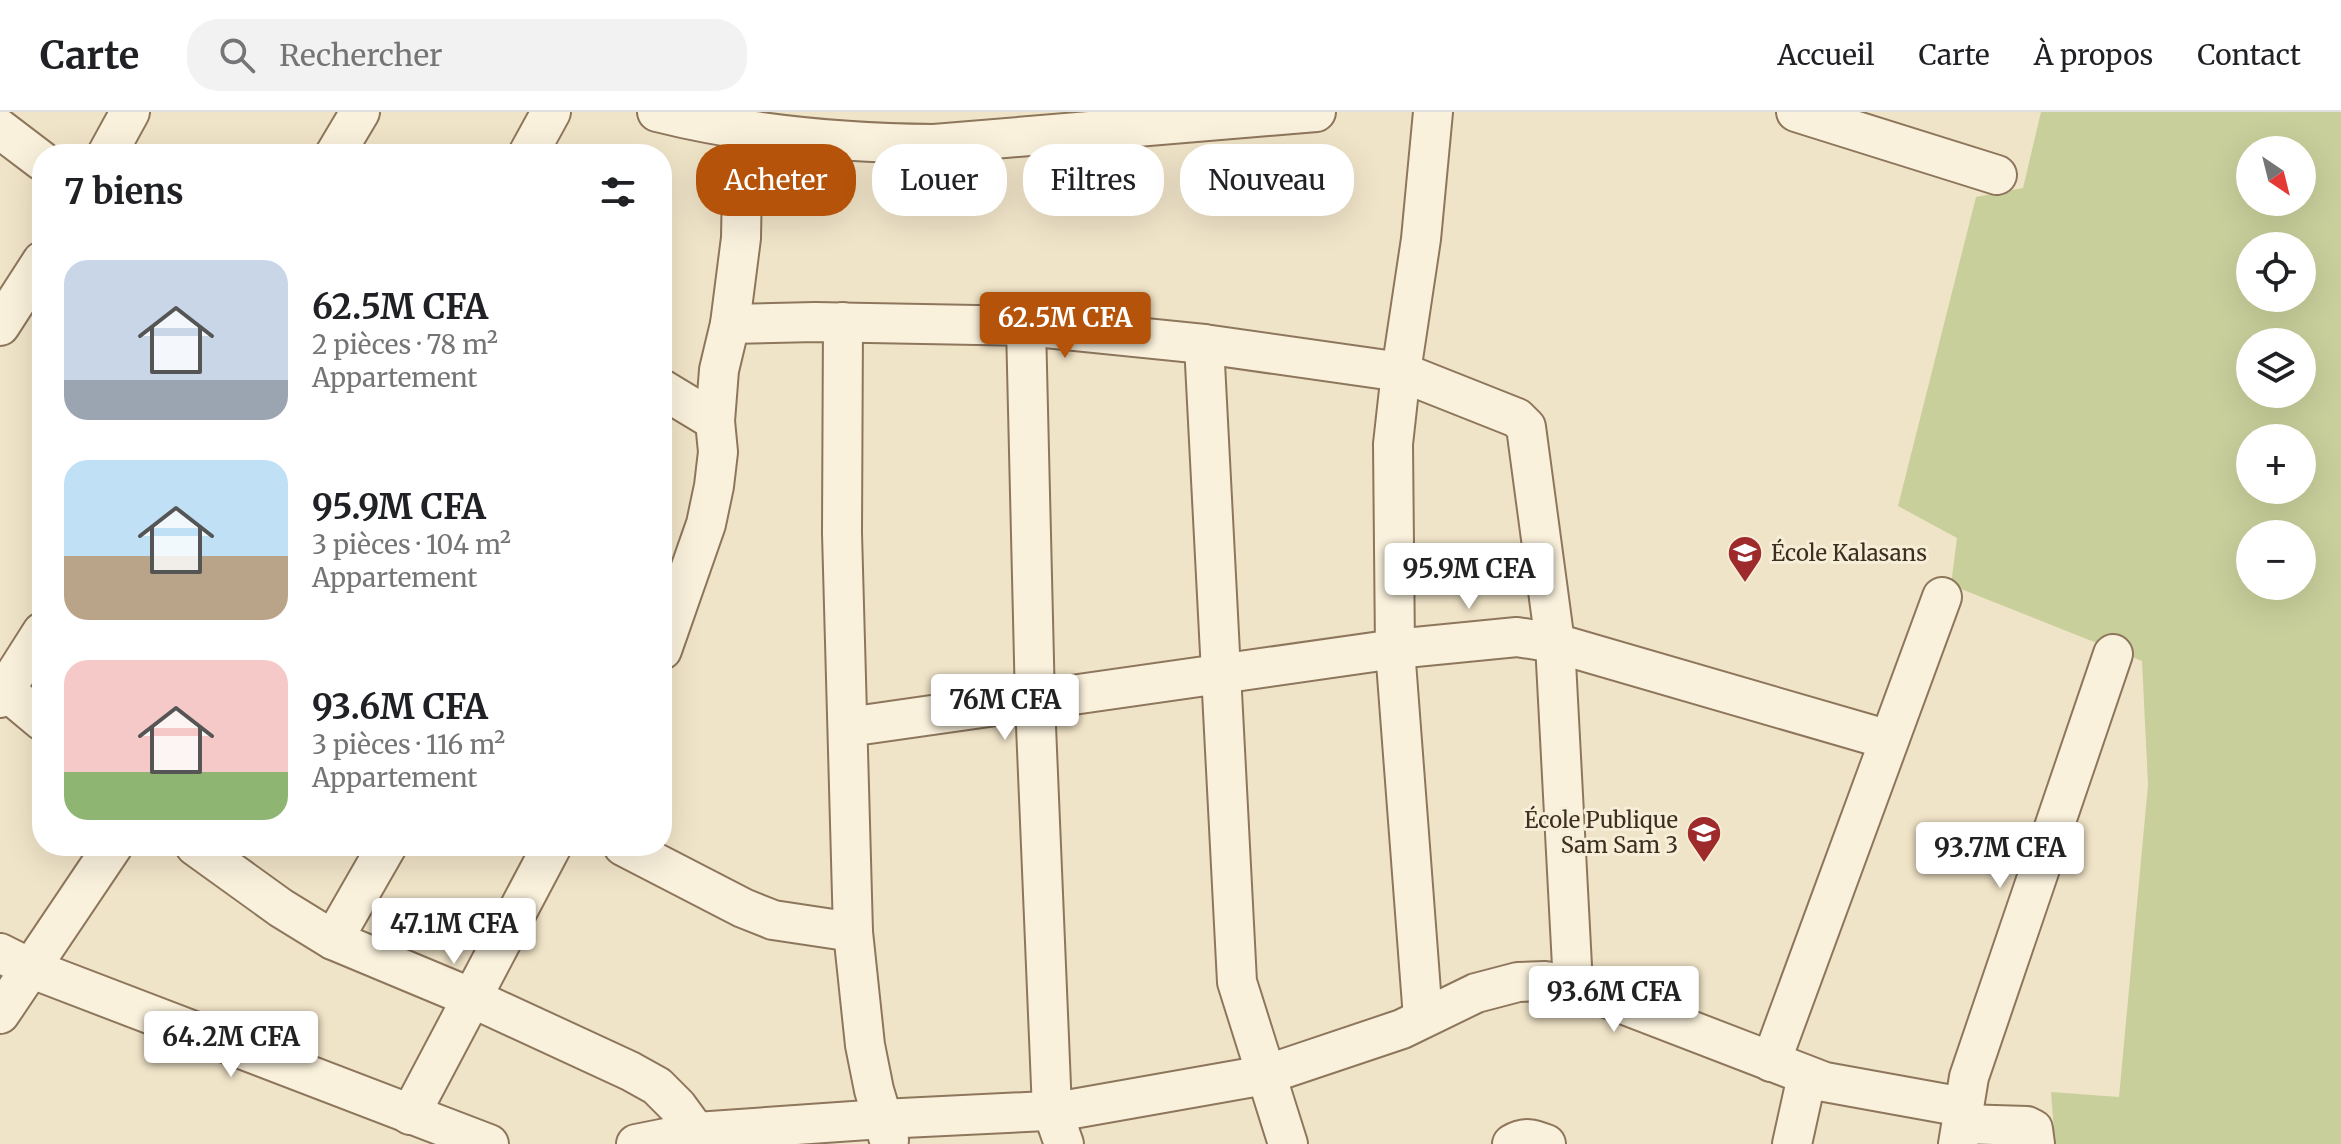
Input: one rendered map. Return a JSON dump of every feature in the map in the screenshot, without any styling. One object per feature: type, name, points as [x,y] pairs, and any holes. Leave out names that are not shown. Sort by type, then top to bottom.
[{"type":"street","points":[[112,144],[130,112]]},
{"type":"street","points":[[341,144],[360,112]]},
{"type":"street","points":[[533,144],[551,112]]},
{"type":"street","points":[[657,112],[743,131],[873,143],[934,144],[1316,112]]},
{"type":"street","points":[[1423,1018],[1395,649],[1393,444],[1421,239],[1433,112]]},
{"type":"street","points":[[1796,112],[1997,175]]},
{"type":"street","points":[[0,129],[32,153]]},
{"type":"street","points":[[672,621],[706,524],[714,486],[718,452],[715,421],[719,370],[730,324],[741,238],[743,131]]},
{"type":"street","points":[[0,326],[32,276]]},
{"type":"street","points":[[730,324],[843,322],[1026,326],[1204,344],[1401,372],[1517,418],[1526,427],[1555,643],[1573,985]]},
{"type":"street","points":[[843,322],[842,533],[853,932],[865,1045],[886,1131]]},
{"type":"street","points":[[1026,326],[1035,702],[1058,1127]]},
{"type":"street","points":[[1204,344],[1237,982],[1288,1144]]},
{"type":"street","points":[[672,395],[715,421]]},
{"type":"street","points":[[1771,1062],[1942,597]]},
{"type":"street","points":[[848,727],[1395,649],[1517,637],[1555,643],[1889,740]]},
{"type":"street","points":[[32,648],[2,694],[32,714]]},
{"type":"street","points":[[1961,1125],[1969,1077],[2113,654]]},
{"type":"street","points":[[0,1014],[16,961],[105,856]]},
{"type":"street","points":[[209,856],[281,908],[333,940],[472,998],[657,1086],[677,1106],[697,1138]]},
{"type":"street","points":[[333,940],[381,856]]},
{"type":"street","points":[[410,1115],[547,856]]},
{"type":"street","points":[[642,856],[743,908],[773,920],[853,932]]},
{"type":"street","points":[[16,961],[489,1144]]},
{"type":"street","points":[[1058,1127],[1067,1110],[1265,1075],[1402,1029],[1476,993],[1518,982],[1545,981],[1573,985],[1807,1076],[1961,1125],[2027,1126],[2033,1129],[2035,1144]]},
{"type":"street","points":[[1792,1144],[1807,1076]]},
{"type":"street","points":[[636,1144],[697,1138],[1058,1127]]},
{"type":"street","points":[[1512,1144],[1519,1139],[1531,1138],[1546,1144]]},
{"type":"green space","points":[[2041,112],[2341,112],[2341,1144],[2055,1144],[2051,1092],[2119,1097],[2148,785],[2142,661],[1951,585],[1957,538],[1898,506],[1976,197],[2023,188]]},
{"type":"place","name":"École Kalasans","points":[[1745,584]]},
{"type":"place","name":"École Publique Sam Sam 3","points":[[1704,864]]}]
